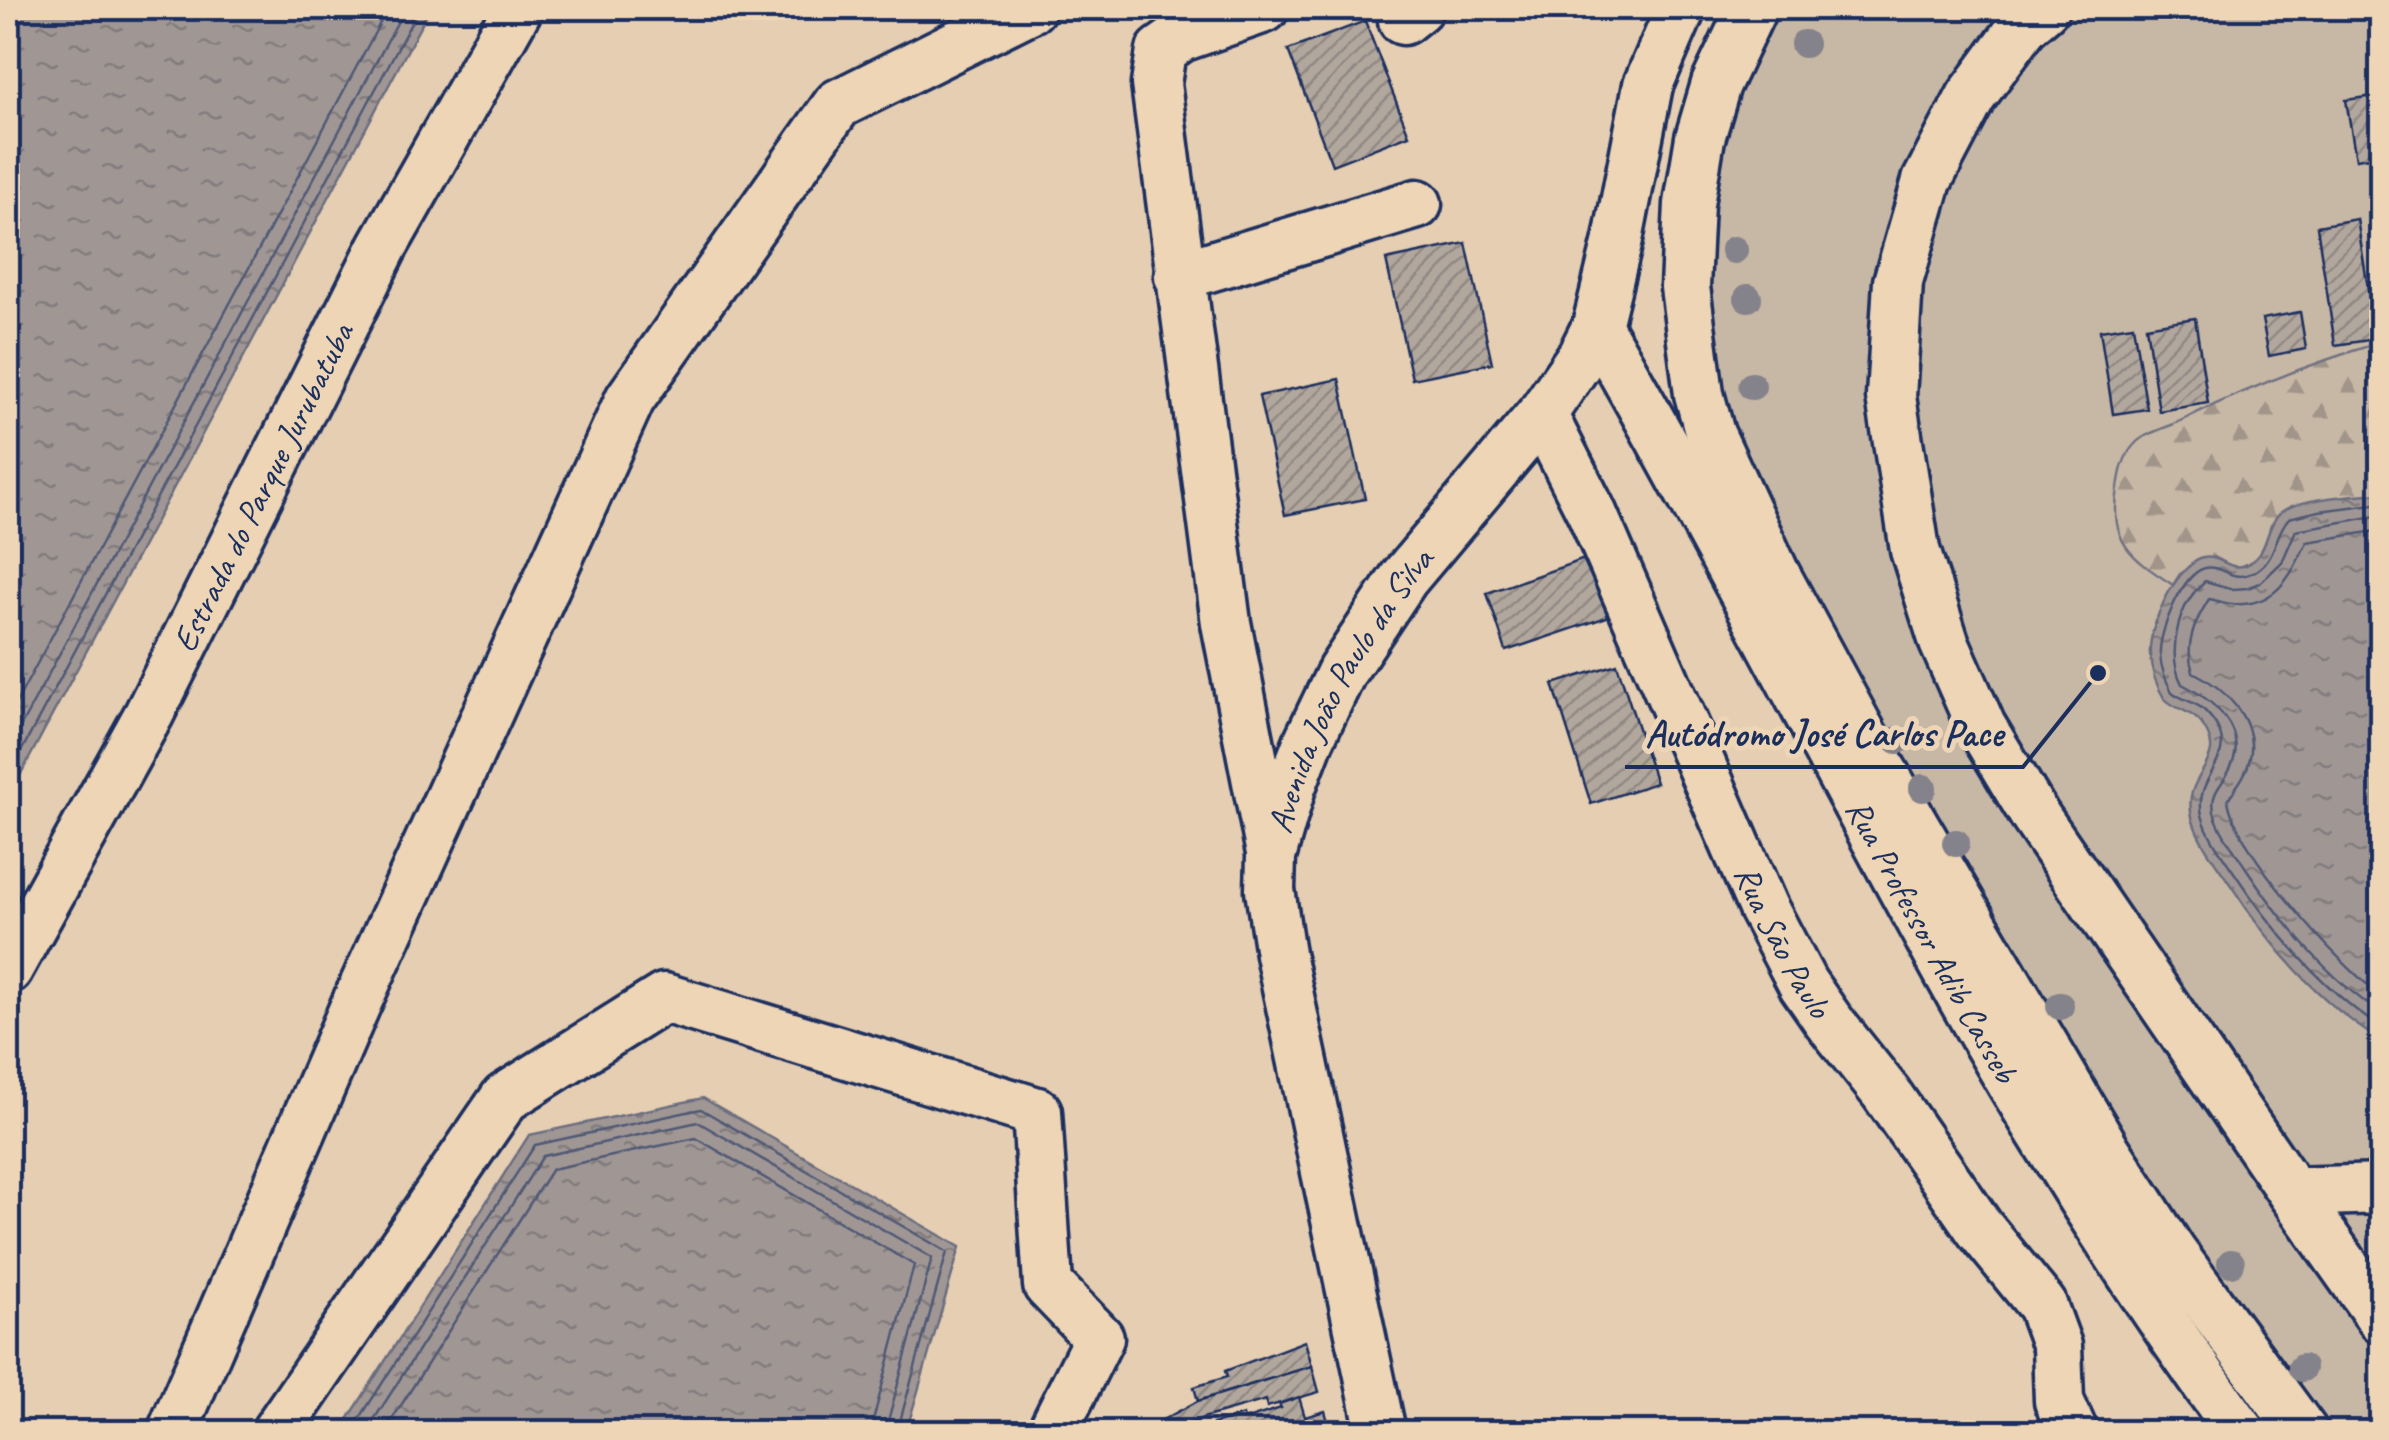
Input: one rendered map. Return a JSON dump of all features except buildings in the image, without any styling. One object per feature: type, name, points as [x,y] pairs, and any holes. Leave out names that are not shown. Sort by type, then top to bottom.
[{"type":"street","name":"Estrada do Parque Jurubatuba","points":[[8,969],[149,714],[384,246],[518,8]]},
{"type":"street","points":[[172,1432],[356,1004],[630,399],[838,104],[1030,8]]},
{"type":"street","points":[[1264,8],[1181,36],[1161,51],[1156,84],[1226,623],[1272,857]]},
{"type":"street","name":"Avenida João Paulo da Silva","points":[[1381,1432],[1280,954],[1270,890],[1272,857],[1291,786],[1342,671],[1404,578],[1568,380],[1597,326],[1648,85],[1681,8]]},
{"type":"street","points":[[1752,8],[1716,84],[1700,138],[1689,204],[1685,287],[1699,394],[1710,434],[1776,574],[1873,755],[2086,1118],[2172,1253],[2303,1432]]},
{"type":"street","points":[[2044,8],[2024,25],[1962,114],[1926,180],[1898,282],[1890,397],[1915,550],[1944,642],[1990,741],[2035,816],[2382,1319]]},
{"type":"street","points":[[1179,276],[1417,204]]},
{"type":"street","name":"Rua Professor Adib Casseb","points":[[1597,326],[1954,982],[2095,1218],[2166,1328],[2242,1432]]},
{"type":"street","name":"Rua Sāo Paulo","points":[[1542,414],[1592,513],[1762,908],[1803,984],[1886,1093],[1980,1228],[2042,1304],[2057,1346],[2059,1401],[2074,1432]]},
{"type":"street","points":[[276,1432],[505,1098],[664,998],[1037,1112],[1048,1284],[1099,1338],[1052,1432]]},
{"type":"street","points":[[2292,1192],[2382,1189]]},
{"type":"green space","points":[[1726,8],[2381,8],[2381,1432],[2277,1432],[1698,450],[1695,81]]},
{"type":"green space","points":[[2381,342],[2381,493],[2317,501],[2271,525],[2263,547],[2249,563],[2233,567],[2214,557],[2180,574],[2173,585],[2134,556],[2120,535],[2116,507],[2123,465],[2138,441],[2250,389]]},
{"type":"water","points":[[8,8],[430,8],[8,798]]},
{"type":"water","points":[[2382,493],[2381,1041],[2336,1008],[2296,970],[2243,904],[2204,845],[2190,804],[2192,791],[2209,760],[2209,737],[2197,719],[2164,698],[2154,677],[2150,654],[2165,599],[2193,563],[2209,557],[2235,566],[2246,565],[2259,555],[2274,521],[2286,509],[2326,498]]},
{"type":"water","points":[[703,1098],[960,1247],[906,1432],[340,1432],[529,1135]]},
{"type":"place","name":"Autódromo José Carlos Pace","points":[[2098,673]]}]
